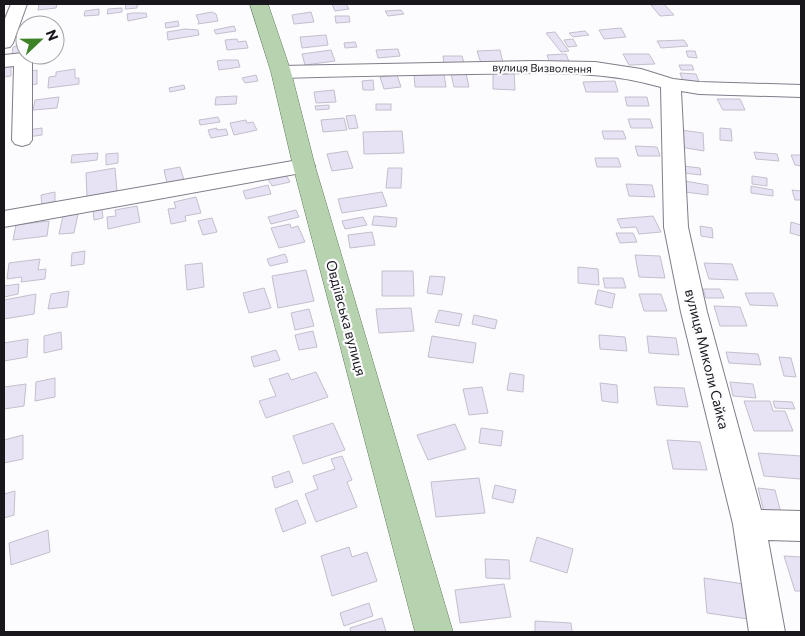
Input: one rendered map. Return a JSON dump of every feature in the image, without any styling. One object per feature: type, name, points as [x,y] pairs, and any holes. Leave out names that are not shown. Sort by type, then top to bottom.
[{"type":"main road","name":"Овдіївська вулиця","points":[[259,4],[281,72],[304,166],[434,632]]},
{"type":"street","points":[[4,43],[19,4]]},
{"type":"street","points":[[595,68],[606,50]]},
{"type":"street","points":[[4,61],[23,59],[22,140]]},
{"type":"street","name":"вулиця Визволення","points":[[281,72],[535,67],[595,68],[641,75],[671,84],[699,88],[801,91]]},
{"type":"street","name":"вулиця Миколи Сайка","points":[[671,84],[676,227],[694,312],[749,524],[767,632]]},
{"type":"street","points":[[4,219],[304,166]]},
{"type":"street","points":[[749,524],[801,526]]},
{"type":"building","points":[[39,4],[57,4],[56,8],[38,10]]},
{"type":"building","points":[[126,4],[144,4],[137,5],[137,8],[125,9]]},
{"type":"building","points":[[332,4],[346,4],[349,9],[335,11]]},
{"type":"building","points":[[664,4],[674,15],[660,16],[651,5]]},
{"type":"building","points":[[122,8],[122,12],[107,14],[108,9]]},
{"type":"building","points":[[99,9],[99,15],[84,16],[85,11]]},
{"type":"building","points":[[401,10],[404,14],[388,16],[385,11]]},
{"type":"building","points":[[212,12],[216,14],[218,21],[198,24],[196,15]]},
{"type":"building","points":[[311,12],[314,22],[294,24],[292,15]]},
{"type":"building","points":[[146,13],[147,17],[128,21],[127,14]]},
{"type":"building","points":[[335,16],[349,16],[350,22],[336,23]]},
{"type":"building","points":[[178,21],[179,26],[166,28],[165,23]]},
{"type":"building","points":[[234,26],[236,31],[216,34],[214,30]]},
{"type":"building","points":[[621,28],[626,37],[604,39],[599,30]]},
{"type":"building","points":[[185,29],[198,30],[199,35],[168,40],[167,32]]},
{"type":"building","points":[[585,31],[589,35],[573,37],[569,33]]},
{"type":"building","points":[[555,32],[569,51],[561,52],[546,33]]},
{"type":"building","points":[[326,35],[328,45],[302,48],[300,37]]},
{"type":"building","points":[[237,39],[238,42],[246,41],[248,48],[227,50],[225,40]]},
{"type":"building","points":[[573,39],[577,46],[568,47],[564,40]]},
{"type":"building","points":[[684,40],[688,46],[661,48],[657,41]]},
{"type":"building","points":[[355,42],[357,47],[345,48],[344,43]]},
{"type":"building","points":[[15,46],[15,55],[12,55],[13,47]]},
{"type":"building","points":[[398,49],[400,56],[378,58],[376,50]]},
{"type":"building","points":[[331,50],[335,61],[305,65],[302,54]]},
{"type":"building","points":[[500,50],[503,63],[481,63],[477,51]]},
{"type":"building","points":[[686,51],[695,51],[697,58],[688,57]]},
{"type":"building","points":[[566,54],[570,64],[550,64],[547,55]]},
{"type":"building","points":[[623,54],[649,54],[655,64],[629,65]]},
{"type":"building","points":[[443,56],[462,56],[464,63],[444,64]]},
{"type":"building","points":[[238,60],[240,67],[219,70],[217,61]]},
{"type":"building","points":[[679,65],[692,65],[694,70],[681,70]]},
{"type":"building","points":[[11,66],[11,76],[4,77],[4,67]]},
{"type":"building","points":[[75,69],[75,78],[79,78],[79,84],[48,88],[49,77],[56,76],[56,72]]},
{"type":"building","points":[[37,70],[37,84],[25,86],[25,72]]},
{"type":"building","points":[[493,71],[514,72],[515,90],[493,89]]},
{"type":"building","points":[[466,73],[469,87],[454,87],[451,74]]},
{"type":"building","points":[[680,73],[696,74],[700,84],[684,84]]},
{"type":"building","points":[[414,74],[444,74],[446,87],[415,87]]},
{"type":"building","points":[[256,75],[258,81],[245,83],[242,78]]},
{"type":"building","points":[[397,75],[401,87],[384,89],[380,77]]},
{"type":"building","points":[[373,80],[374,90],[363,90],[362,81]]},
{"type":"building","points":[[615,81],[618,92],[586,92],[583,82]]},
{"type":"building","points":[[184,85],[185,89],[170,92],[169,88]]},
{"type":"building","points":[[334,90],[336,102],[316,103],[314,92]]},
{"type":"building","points":[[237,96],[236,104],[215,105],[216,97]]},
{"type":"building","points":[[59,97],[57,108],[33,110],[35,100]]},
{"type":"building","points":[[625,97],[647,97],[649,106],[627,106]]},
{"type":"building","points":[[717,99],[740,99],[745,110],[723,110]]},
{"type":"building","points":[[376,104],[391,104],[391,110],[376,110]]},
{"type":"building","points":[[329,105],[329,109],[316,110],[315,106]]},
{"type":"building","points":[[355,115],[358,128],[349,129],[346,116]]},
{"type":"building","points":[[218,117],[220,122],[200,125],[199,120]]},
{"type":"building","points":[[344,118],[347,130],[323,132],[321,120]]},
{"type":"building","points":[[628,119],[650,119],[653,128],[631,128]]},
{"type":"building","points":[[246,120],[247,123],[253,122],[257,130],[234,135],[230,123]]},
{"type":"building","points":[[42,128],[42,135],[27,137],[27,130]]},
{"type":"building","points":[[217,128],[217,130],[226,129],[228,135],[211,138],[208,130]]},
{"type":"building","points":[[720,128],[731,129],[732,141],[720,140]]},
{"type":"building","points":[[681,130],[703,133],[704,151],[680,147]]},
{"type":"building","points":[[402,131],[404,153],[364,154],[363,132]]},
{"type":"building","points":[[602,131],[623,131],[626,139],[604,139]]},
{"type":"building","points":[[635,146],[657,147],[660,156],[638,156]]},
{"type":"building","points":[[347,151],[353,168],[332,171],[327,154]]},
{"type":"building","points":[[754,152],[777,154],[779,161],[756,159]]},
{"type":"building","points":[[98,153],[97,160],[71,163],[72,155]]},
{"type":"building","points":[[118,153],[118,163],[106,165],[106,154]]},
{"type":"building","points":[[791,155],[801,155],[801,166],[795,165]]},
{"type":"building","points":[[595,158],[618,158],[621,167],[597,167]]},
{"type":"building","points":[[683,166],[700,168],[701,175],[684,173]]},
{"type":"building","points":[[180,167],[184,180],[167,183],[164,170]]},
{"type":"building","points":[[115,168],[117,191],[87,197],[86,173]]},
{"type":"building","points":[[388,168],[402,168],[401,188],[386,188]]},
{"type":"building","points":[[286,175],[290,182],[272,186],[268,179]]},
{"type":"building","points":[[752,176],[767,178],[767,186],[752,184]]},
{"type":"building","points":[[685,181],[708,185],[708,195],[685,192]]},
{"type":"building","points":[[626,184],[652,185],[655,197],[629,196]]},
{"type":"building","points":[[268,185],[271,194],[246,199],[243,191]]},
{"type":"building","points":[[751,186],[773,190],[773,196],[751,193]]},
{"type":"building","points":[[792,190],[801,191],[801,200],[795,200]]},
{"type":"building","points":[[55,192],[55,203],[42,206],[41,195]]},
{"type":"building","points":[[382,192],[387,206],[342,213],[338,199]]},
{"type":"building","points":[[196,197],[201,213],[185,216],[186,221],[171,224],[168,209],[176,208],[174,202]]},
{"type":"building","points":[[137,206],[140,222],[108,229],[107,217],[116,216],[115,210]]},
{"type":"building","points":[[102,209],[103,218],[94,220],[93,210]]},
{"type":"building","points":[[296,210],[299,217],[271,224],[268,217]]},
{"type":"building","points":[[78,214],[74,233],[59,234],[63,216]]},
{"type":"building","points":[[374,216],[397,218],[396,227],[372,225]]},
{"type":"building","points":[[653,216],[661,232],[639,234],[636,227],[621,228],[617,219]]},
{"type":"building","points":[[363,217],[367,225],[345,229],[342,221]]},
{"type":"building","points":[[212,218],[217,232],[203,235],[198,221]]},
{"type":"building","points":[[49,221],[47,236],[13,240],[16,225]]},
{"type":"building","points":[[791,222],[801,225],[801,236],[790,233]]},
{"type":"building","points":[[290,224],[291,228],[298,226],[305,242],[279,248],[271,228]]},
{"type":"building","points":[[700,226],[712,228],[713,238],[701,236]]},
{"type":"building","points":[[372,232],[375,245],[350,248],[348,235]]},
{"type":"building","points":[[616,233],[633,233],[637,242],[620,243]]},
{"type":"building","points":[[85,251],[84,264],[71,266],[72,253]]},
{"type":"building","points":[[285,254],[288,262],[270,266],[267,259]]},
{"type":"building","points":[[635,255],[660,256],[665,278],[639,277]]},
{"type":"building","points":[[40,259],[38,270],[46,269],[45,279],[21,282],[22,277],[7,279],[9,263]]},
{"type":"building","points":[[202,263],[204,287],[187,290],[185,265]]},
{"type":"building","points":[[704,263],[732,264],[738,280],[709,279]]},
{"type":"building","points":[[578,267],[598,269],[599,285],[578,283]]},
{"type":"building","points":[[306,270],[314,301],[278,308],[272,276]]},
{"type":"building","points":[[382,271],[413,271],[414,296],[382,296]]},
{"type":"building","points":[[430,276],[445,277],[442,295],[427,293]]},
{"type":"building","points":[[603,278],[623,278],[626,288],[605,288]]},
{"type":"building","points":[[19,284],[18,294],[4,297],[4,286]]},
{"type":"building","points":[[264,288],[271,308],[249,313],[243,293]]},
{"type":"building","points":[[703,289],[720,289],[724,298],[706,298]]},
{"type":"building","points":[[598,290],[615,294],[612,308],[595,304]]},
{"type":"building","points":[[69,291],[67,307],[48,309],[51,294]]},
{"type":"building","points":[[745,293],[773,293],[778,306],[750,305]]},
{"type":"building","points":[[36,294],[34,314],[4,319],[4,300]]},
{"type":"building","points":[[639,294],[661,294],[667,311],[644,311]]},
{"type":"building","points":[[714,306],[740,307],[747,326],[720,326]]},
{"type":"building","points":[[411,308],[414,331],[379,333],[376,309]]},
{"type":"building","points":[[309,309],[314,326],[295,330],[291,313]]},
{"type":"building","points":[[439,310],[462,314],[459,326],[435,322]]},
{"type":"building","points":[[474,315],[497,320],[495,329],[472,324]]},
{"type":"building","points":[[313,331],[317,347],[299,350],[295,335]]},
{"type":"building","points":[[61,332],[62,349],[44,353],[44,336]]},
{"type":"building","points":[[599,335],[625,337],[627,351],[600,349]]},
{"type":"building","points":[[432,336],[476,343],[473,363],[428,357]]},
{"type":"building","points":[[647,336],[676,338],[679,355],[649,353]]},
{"type":"building","points":[[28,339],[27,357],[4,361],[4,343]]},
{"type":"building","points":[[276,350],[280,360],[254,367],[251,357]]},
{"type":"building","points":[[726,352],[758,354],[761,365],[729,363]]},
{"type":"building","points":[[779,357],[791,358],[796,377],[784,376]]},
{"type":"building","points":[[316,372],[328,397],[266,418],[259,401],[276,396],[269,379],[288,373],[291,380]]},
{"type":"building","points":[[510,373],[524,375],[523,392],[507,390]]},
{"type":"building","points":[[55,378],[55,397],[35,401],[36,382]]},
{"type":"building","points":[[730,382],[753,384],[756,398],[733,396]]},
{"type":"building","points":[[600,383],[617,385],[618,403],[602,401]]},
{"type":"building","points":[[26,384],[24,406],[4,409],[4,387]]},
{"type":"building","points":[[482,387],[488,413],[469,415],[463,389]]},
{"type":"building","points":[[654,387],[684,388],[688,407],[657,405]]},
{"type":"building","points":[[744,401],[770,401],[773,411],[785,411],[793,431],[754,431]]},
{"type":"building","points":[[773,401],[792,402],[795,409],[775,408]]},
{"type":"building","points":[[333,423],[345,450],[303,464],[293,436]]},
{"type":"building","points":[[455,424],[466,449],[428,460],[417,435]]},
{"type":"building","points":[[481,428],[503,431],[501,446],[479,443]]},
{"type":"building","points":[[23,435],[23,459],[4,463],[4,440]]},
{"type":"building","points":[[667,440],[700,442],[707,470],[673,469]]},
{"type":"building","points":[[758,453],[801,456],[801,479],[764,476]]},
{"type":"building","points":[[342,456],[352,480],[347,482],[357,507],[316,522],[305,494],[318,489],[313,476],[335,469],[331,459]]},
{"type":"building","points":[[289,471],[293,482],[275,488],[272,477]]},
{"type":"building","points":[[479,478],[485,513],[436,517],[431,482]]},
{"type":"building","points":[[495,485],[516,490],[513,503],[492,498]]},
{"type":"building","points":[[758,488],[775,490],[781,513],[764,512]]},
{"type":"building","points":[[15,491],[14,515],[4,518],[4,494]]},
{"type":"building","points":[[297,500],[306,523],[283,532],[275,509]]},
{"type":"building","points":[[48,530],[50,552],[11,565],[9,543]]},
{"type":"building","points":[[537,537],[573,549],[567,573],[530,561]]},
{"type":"building","points":[[349,547],[352,557],[367,552],[377,581],[332,596],[321,556]]},
{"type":"building","points":[[784,556],[801,557],[801,591],[795,591]]},
{"type":"building","points":[[485,559],[509,560],[510,579],[486,578]]},
{"type":"building","points":[[704,578],[744,584],[748,619],[707,613]]},
{"type":"building","points":[[504,584],[511,617],[460,623],[455,590]]},
{"type":"building","points":[[369,603],[373,616],[344,626],[340,613]]},
{"type":"building","points":[[382,618],[386,632],[351,632],[350,628]]},
{"type":"building","points":[[535,621],[571,623],[572,632],[535,632]]}]
